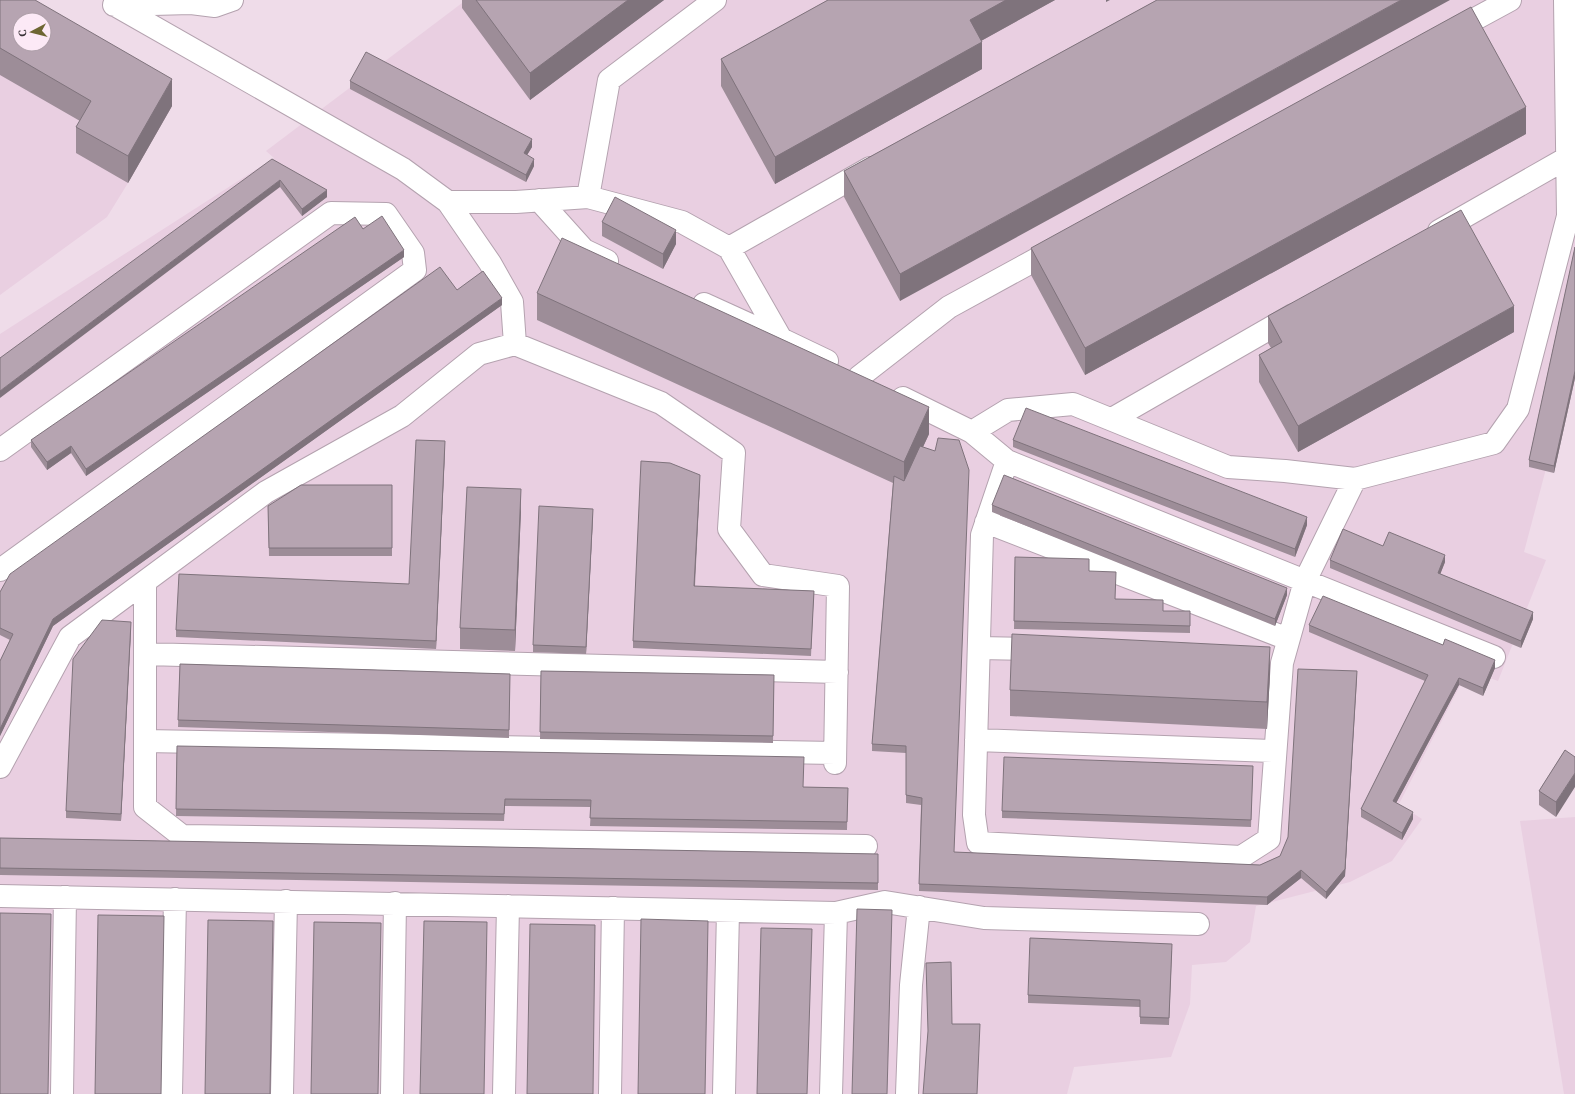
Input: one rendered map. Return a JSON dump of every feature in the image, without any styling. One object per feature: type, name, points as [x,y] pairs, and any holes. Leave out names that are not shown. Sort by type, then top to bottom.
[{"type":"lane","points":[[110,2],[192,2],[215,6],[232,0]]},
{"type":"lane","points":[[588,196],[609,80],[715,0]]},
{"type":"lane","points":[[1433,42],[1510,0]]},
{"type":"lane","points":[[972,432],[1008,410],[1074,404],[1228,467],[1284,470],[1355,479],[1494,443],[1518,409],[1568,216],[1565,0]]},
{"type":"lane","points":[[110,2],[403,169],[448,202],[490,263],[512,302],[515,344]]},
{"type":"lane","points":[[729,248],[889,157]]},
{"type":"lane","points":[[1422,241],[1567,158]]},
{"type":"lane","points":[[448,202],[516,202],[588,196],[682,222],[729,248],[781,339]]},
{"type":"lane","points":[[539,200],[584,250],[626,269]]},
{"type":"lane","points":[[0,450],[331,213],[386,214],[413,253],[415,270],[0,570]]},
{"type":"lane","points":[[859,377],[949,307],[1075,238]]},
{"type":"lane","points":[[682,294],[781,339],[972,432],[1007,461],[1494,657]]},
{"type":"lane","points":[[1112,419],[1312,304]]},
{"type":"lane","points":[[0,768],[70,637],[266,492],[402,416],[479,354],[515,344],[661,403],[734,453],[729,529],[763,575],[838,586],[835,758],[145,741]]},
{"type":"lane","points":[[1007,461],[982,535],[974,815],[978,843],[1240,857],[1269,839],[1282,663],[1286,646],[1304,581],[1355,479]]},
{"type":"lane","points":[[986,522],[1286,646]]},
{"type":"lane","points":[[145,582],[145,808],[182,836],[866,846]]},
{"type":"lane","points":[[1261,653],[1286,646]]},
{"type":"lane","points":[[979,648],[1057,649]]},
{"type":"lane","points":[[145,654],[837,672]]},
{"type":"lane","points":[[976,740],[1276,751]]},
{"type":"lane","points":[[0,896],[65,896],[836,913],[884,902],[984,918],[1198,924]]},
{"type":"lane","points":[[62,1094],[65,896]]},
{"type":"lane","points":[[171,1094],[175,899]]},
{"type":"lane","points":[[282,1094],[286,901]]},
{"type":"lane","points":[[392,1094],[395,903]]},
{"type":"lane","points":[[504,1094],[508,906]]},
{"type":"lane","points":[[907,1094],[911,985],[919,907]]},
{"type":"lane","points":[[610,1094],[612,908]]},
{"type":"lane","points":[[724,1094],[728,910]]},
{"type":"lane","points":[[831,1094],[836,913]]},
{"type":"shaded area","points":[[466,0],[1575,0],[1575,359],[1524,552],[1546,560],[1498,681],[1468,670],[1399,804],[1422,819],[1392,861],[1350,882],[1256,906],[1250,942],[1226,962],[1192,965],[1190,1004],[1171,1057],[1074,1067],[1067,1094],[0,1094],[0,334],[274,158],[266,151]]},
{"type":"shaded area","points":[[0,7],[12,15],[12,52],[52,52],[52,48],[172,106],[107,217],[0,295]]},
{"type":"shaded area","points":[[1575,817],[1575,1094],[1564,1094],[1520,821]]},
{"type":"building","points":[[0,0],[35,0],[172,79],[128,156],[76,127],[91,101],[0,48]]},
{"type":"building","points":[[476,0],[628,0],[530,73]]},
{"type":"building","points":[[828,0],[1006,0],[970,20],[982,42],[775,157],[721,59]]},
{"type":"building","points":[[1157,0],[1401,0],[900,274],[844,171]]},
{"type":"building","points":[[1471,7],[1526,107],[1085,348],[1031,248]]},
{"type":"building","points":[[366,52],[532,139],[524,153],[534,159],[526,175],[350,81]]},
{"type":"building","points":[[272,159],[327,190],[302,209],[280,180],[0,391],[0,358]]},
{"type":"building","points":[[615,197],[676,230],[663,254],[602,222]]},
{"type":"building","points":[[1461,210],[1514,306],[1298,426],[1259,355],[1282,342],[1268,316]]},
{"type":"building","points":[[382,216],[404,250],[86,469],[71,446],[47,462],[31,440],[355,217],[363,229]]},
{"type":"building","points":[[562,238],[929,407],[904,462],[537,293]]},
{"type":"building","points":[[1575,247],[1575,371],[1554,466],[1529,460]]},
{"type":"building","points":[[440,267],[457,290],[483,271],[502,298],[53,619],[0,729],[0,661],[13,634],[0,628],[0,592],[10,574]]},
{"type":"building","points":[[1026,408],[1307,517],[1295,549],[1013,440]]},
{"type":"building","points":[[938,438],[959,440],[969,470],[954,852],[1260,865],[1280,856],[1288,837],[1298,669],[1357,671],[1345,869],[1326,892],[1301,870],[1267,897],[919,884],[922,798],[906,795],[906,746],[872,744],[894,476],[904,481],[920,446],[935,451]]},
{"type":"building","points":[[416,440],[445,441],[436,641],[176,630],[179,574],[409,584]]},
{"type":"building","points":[[641,461],[670,463],[700,475],[694,586],[814,591],[811,649],[633,641]]},
{"type":"building","points":[[1004,475],[1287,588],[1275,619],[992,505]]},
{"type":"building","points":[[301,485],[392,485],[392,548],[269,548],[268,506]]},
{"type":"building","points":[[467,487],[521,489],[515,630],[460,628]]},
{"type":"building","points":[[539,506],[593,509],[586,647],[533,645]]},
{"type":"building","points":[[1343,529],[1383,546],[1389,532],[1445,555],[1438,573],[1533,612],[1521,641],[1330,560]]},
{"type":"building","points":[[1015,557],[1089,559],[1089,571],[1116,572],[1115,599],[1163,600],[1163,611],[1190,611],[1190,626],[1014,621]]},
{"type":"building","points":[[1323,596],[1443,645],[1445,639],[1495,660],[1483,688],[1459,678],[1393,801],[1413,812],[1402,833],[1361,809],[1428,675],[1309,625]]},
{"type":"building","points":[[102,620],[131,622],[121,814],[66,811],[73,659]]},
{"type":"building","points":[[1012,634],[1270,647],[1267,702],[1010,690]]},
{"type":"building","points":[[180,664],[510,674],[509,730],[178,720]]},
{"type":"building","points":[[541,671],[774,675],[773,736],[540,732]]},
{"type":"building","points":[[177,746],[804,757],[803,787],[848,788],[847,822],[590,818],[591,800],[505,799],[504,814],[176,809]]},
{"type":"building","points":[[1565,750],[1575,757],[1575,773],[1556,802],[1539,791]]},
{"type":"building","points":[[1004,757],[1253,766],[1251,820],[1002,811]]},
{"type":"building","points":[[0,838],[878,854],[878,883],[0,868]]},
{"type":"building","points":[[857,909],[892,910],[887,1094],[852,1094]]},
{"type":"building","points":[[0,913],[51,914],[48,1094],[0,1094]]},
{"type":"building","points":[[98,915],[164,916],[161,1094],[95,1094]]},
{"type":"building","points":[[641,919],[708,921],[705,1094],[638,1094]]},
{"type":"building","points":[[208,920],[273,921],[270,1094],[205,1094]]},
{"type":"building","points":[[424,921],[487,922],[484,1094],[420,1094]]},
{"type":"building","points":[[314,922],[381,923],[378,1094],[311,1094]]},
{"type":"building","points":[[530,924],[595,925],[593,1094],[527,1094]]},
{"type":"building","points":[[761,928],[812,929],[807,1094],[757,1094]]},
{"type":"building","points":[[1030,938],[1172,944],[1169,1018],[1140,1017],[1140,1000],[1028,995]]},
{"type":"building","points":[[951,962],[952,1024],[980,1024],[977,1094],[923,1094],[928,1031],[926,963]]}]
